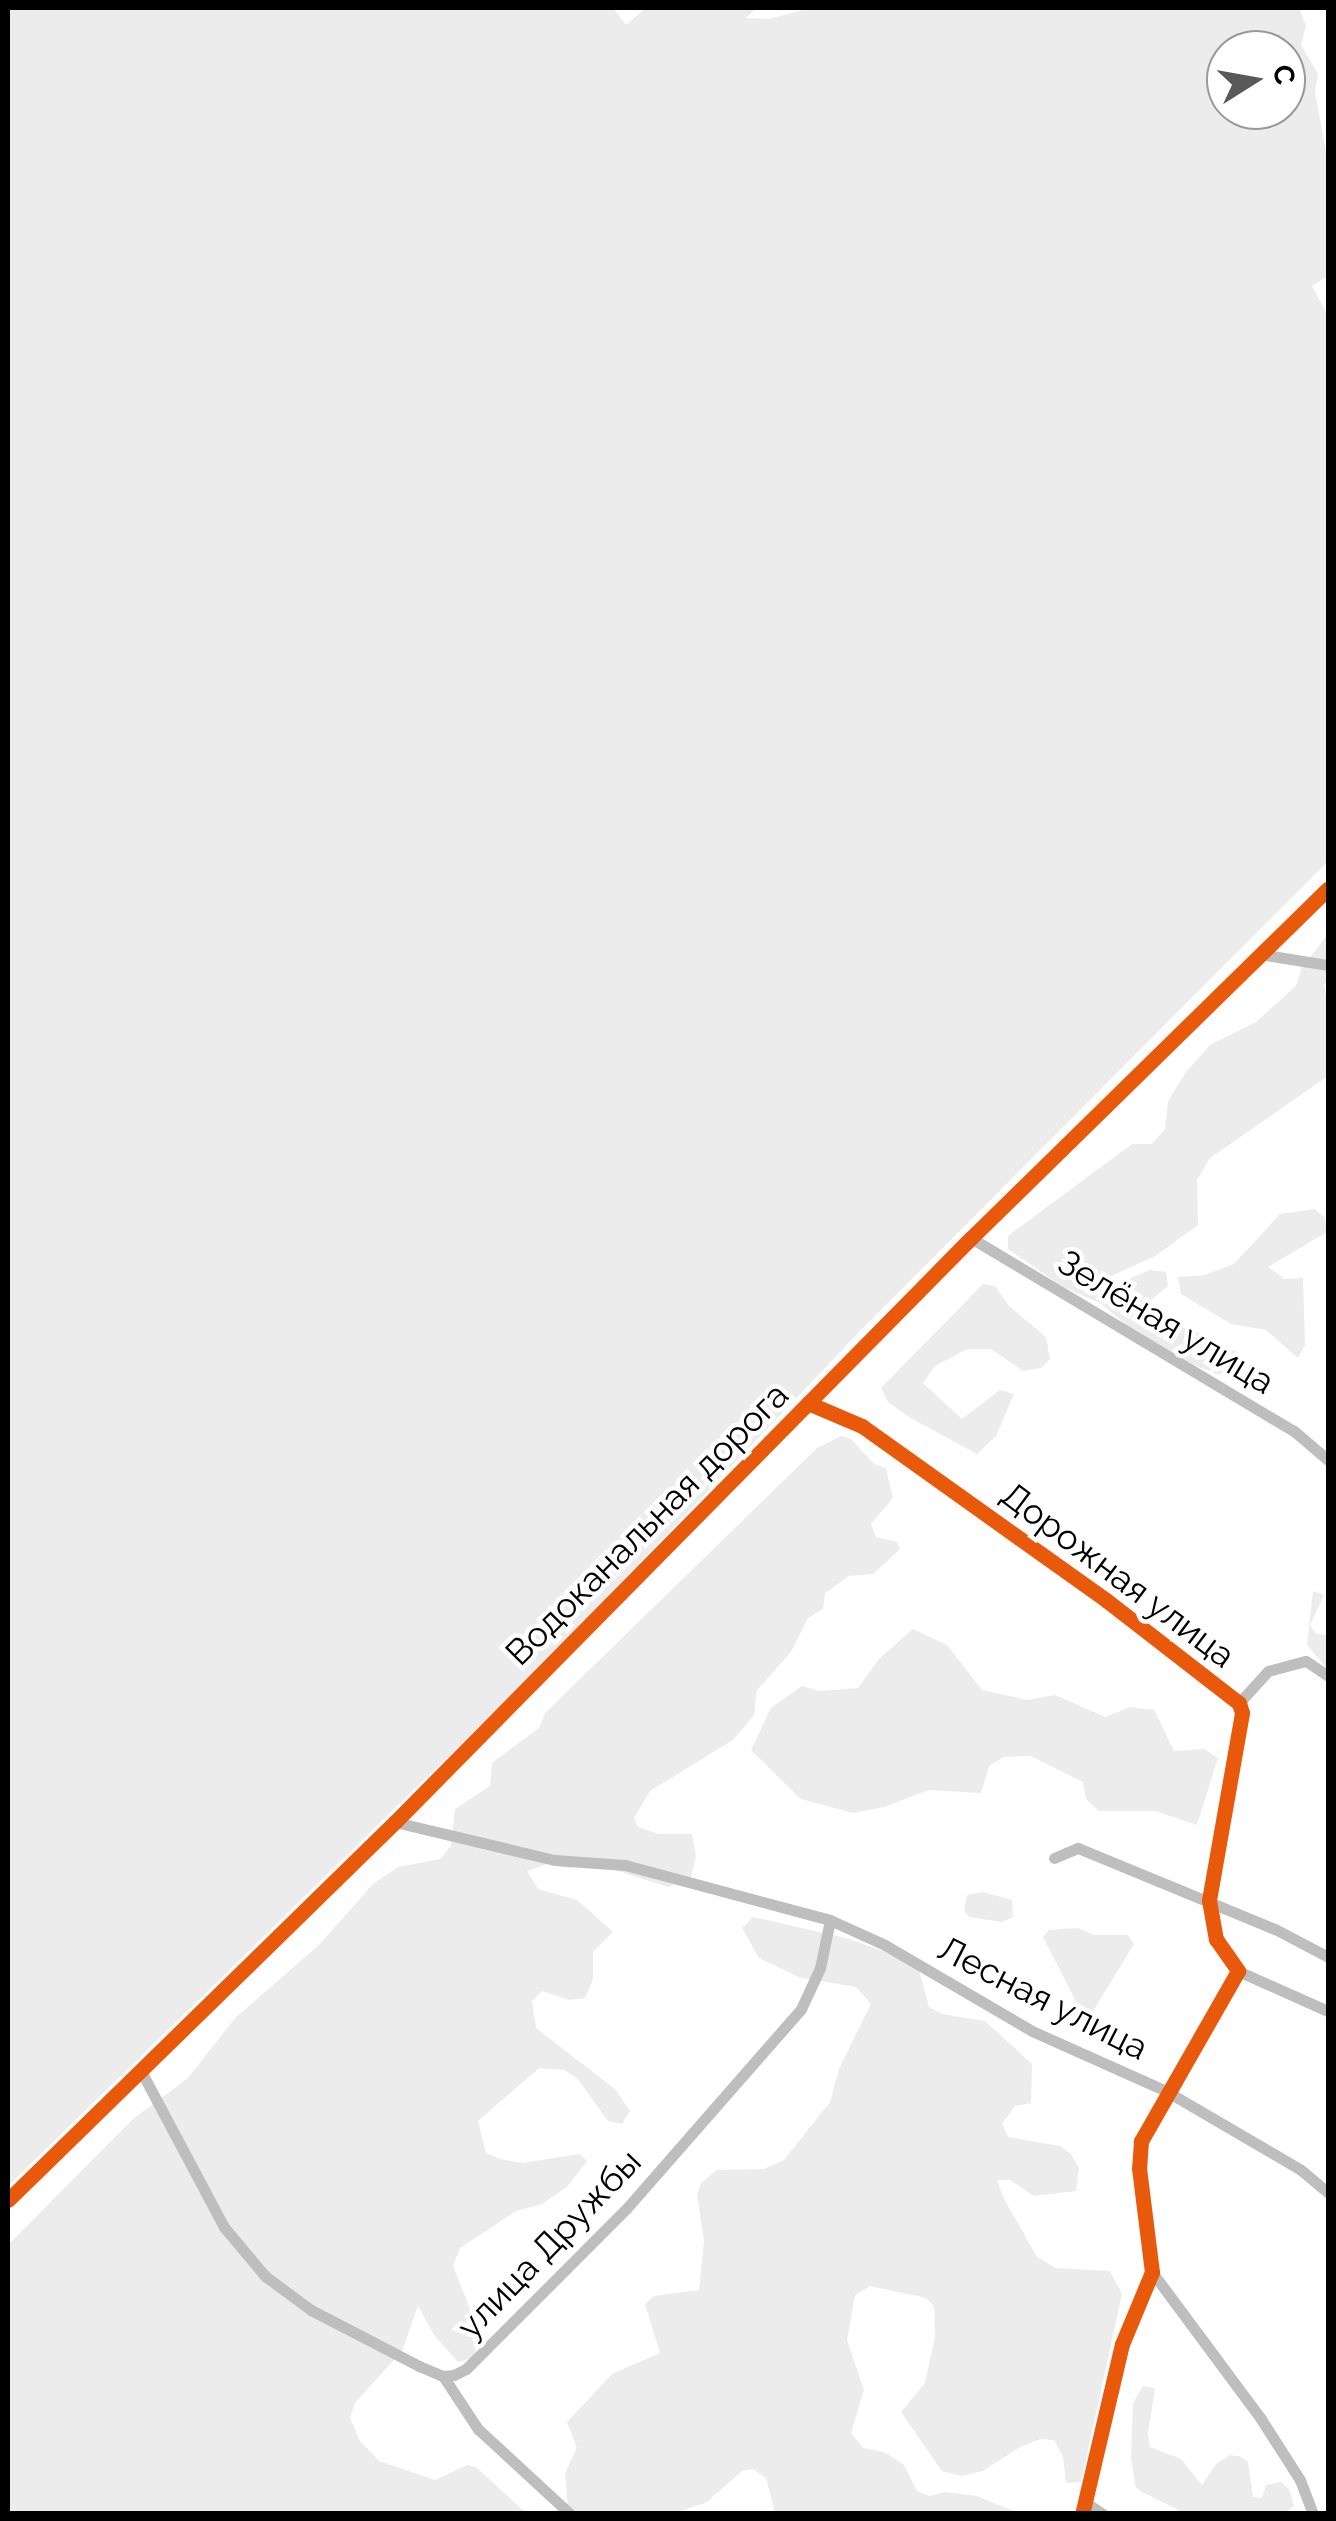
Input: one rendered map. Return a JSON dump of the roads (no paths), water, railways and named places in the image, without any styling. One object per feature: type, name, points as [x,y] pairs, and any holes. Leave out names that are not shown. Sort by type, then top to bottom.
[{"type":"street","name":"Водоканальная дорога","points":[[8,2200],[395,1822],[971,1238],[1266,955],[1328,889]]},
{"type":"street","points":[[1266,955],[1328,966]]},
{"type":"street","name":"Зелёная улица","points":[[971,1238],[1294,1430],[1328,1460]]},
{"type":"street","name":"Дорожная улица","points":[[808,1403],[876,1435],[1106,1600],[1238,1703],[1244,1724],[1208,1900],[1216,1939],[1238,1971]]},
{"type":"street","points":[[1238,1703],[1268,1671],[1306,1661],[1328,1676]]},
{"type":"street","name":"Лесная улица","points":[[395,1822],[555,1860],[625,1864],[830,1920],[885,1944],[1032,2031],[1166,2091],[1302,2170],[1328,2194]]},
{"type":"street","points":[[1054,1858],[1078,1848],[1208,1900],[1328,1958]]},
{"type":"street","name":"улица Дружбы","points":[[141,2071],[224,2228],[264,2276],[311,2310],[443,2376],[466,2369],[626,2209],[801,2010],[820,1968],[830,1920]]},
{"type":"street","points":[[1103,2514],[1084,2508],[1122,2344],[1152,2272],[1139,2154],[1166,2091],[1238,1971],[1328,2011]]},
{"type":"street","points":[[1152,2272],[1261,2419],[1300,2480],[1313,2514]]},
{"type":"street","points":[[443,2376],[478,2428],[570,2514]]}]
